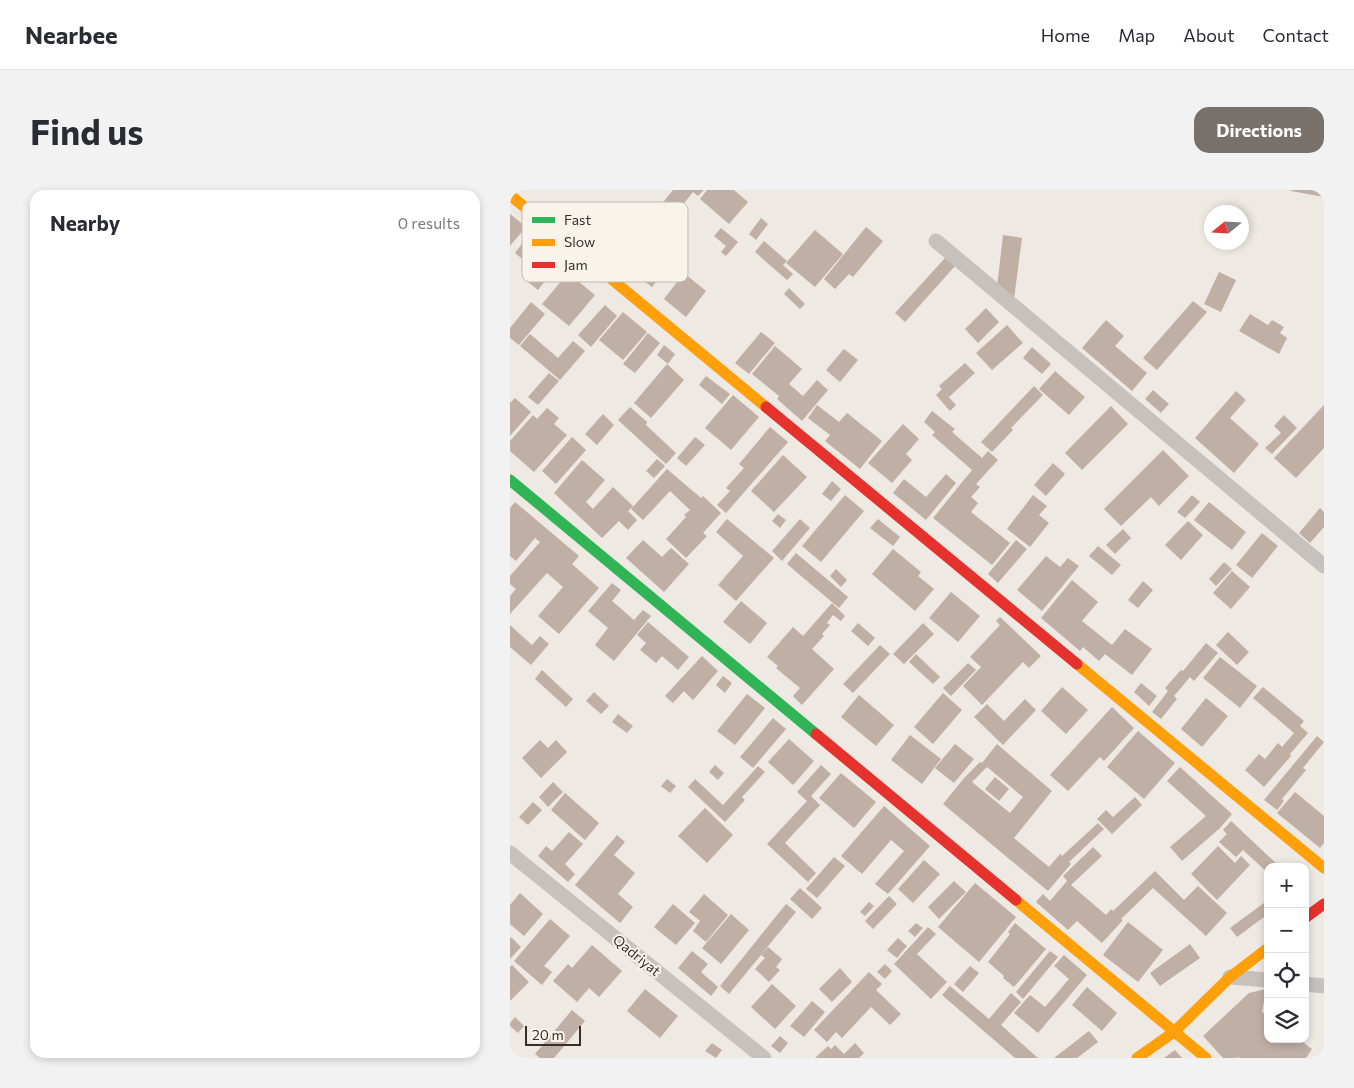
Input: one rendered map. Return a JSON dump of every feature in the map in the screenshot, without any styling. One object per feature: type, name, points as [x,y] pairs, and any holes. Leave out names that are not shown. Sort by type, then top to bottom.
[{"type":"street","points":[[510,194],[522,204]]},
{"type":"street","points":[[936,241],[1324,566]]},
{"type":"street","points":[[616,282],[1324,868]]},
{"type":"street","points":[[510,480],[1206,1058]]},
{"type":"street","name":"Qadriyat","points":[[510,852],[764,1058]]},
{"type":"street","points":[[1309,915],[1324,904]]},
{"type":"street","points":[[1137,1058],[1174,1032],[1230,977],[1264,951]]},
{"type":"street","points":[[1230,977],[1264,980]]},
{"type":"street","points":[[1309,984],[1324,986]]},
{"type":"building","points":[[673,190],[704,190],[698,196],[693,192],[685,202],[663,202]]},
{"type":"building","points":[[707,190],[734,190],[748,202],[729,224],[700,199]]},
{"type":"building","points":[[1324,190],[1324,197],[1291,191]]},
{"type":"building","points":[[510,214],[522,224],[522,232],[510,246]]},
{"type":"building","points":[[761,218],[768,224],[756,240],[749,234]]},
{"type":"building","points":[[866,227],[883,241],[853,277],[849,274],[835,289],[824,279]]},
{"type":"building","points":[[721,228],[738,242],[726,256],[721,252],[726,246],[714,236]]},
{"type":"building","points":[[815,230],[843,254],[815,287],[786,263]]},
{"type":"building","points":[[1003,235],[1022,238],[1014,299],[997,287]]},
{"type":"building","points":[[764,241],[787,261],[783,265],[793,274],[787,280],[755,252]]},
{"type":"building","points":[[522,244],[522,259],[515,253]]},
{"type":"building","points":[[945,258],[955,266],[905,322],[895,313]]},
{"type":"building","points":[[1219,272],[1236,280],[1221,312],[1204,304]]},
{"type":"building","points":[[688,276],[706,291],[686,317],[664,299],[677,282],[688,282]]},
{"type":"building","points":[[528,282],[544,282],[538,290]]},
{"type":"building","points":[[560,282],[579,282],[595,295],[569,326],[542,304]]},
{"type":"building","points":[[645,282],[656,282],[652,287]]},
{"type":"building","points":[[789,288],[805,304],[800,309],[784,294]]},
{"type":"building","points":[[1193,301],[1207,312],[1157,370],[1143,358]]},
{"type":"building","points":[[531,302],[545,314],[519,345],[510,338],[510,328]]},
{"type":"building","points":[[605,305],[617,316],[591,347],[578,335]]},
{"type":"building","points":[[986,308],[999,322],[978,343],[965,329]]},
{"type":"building","points":[[623,312],[647,332],[623,360],[599,340]]},
{"type":"building","points":[[1250,314],[1268,325],[1272,320],[1284,327],[1280,333],[1287,338],[1279,354],[1239,331]]},
{"type":"building","points":[[1106,320],[1124,336],[1115,346],[1147,373],[1132,391],[1082,348]]},
{"type":"building","points":[[1007,325],[1023,343],[992,370],[976,353]]},
{"type":"building","points":[[761,332],[775,343],[749,374],[735,363]]},
{"type":"building","points":[[648,333],[660,343],[635,373],[623,364]]},
{"type":"building","points":[[530,334],[558,358],[573,341],[585,351],[560,380],[520,346]]},
{"type":"building","points":[[664,345],[675,354],[668,364],[657,355]]},
{"type":"building","points":[[775,346],[802,369],[789,384],[803,396],[817,380],[828,390],[802,421],[777,399],[779,396],[752,374]]},
{"type":"building","points":[[1032,347],[1051,364],[1042,374],[1023,358]]},
{"type":"building","points":[[844,349],[858,360],[840,382],[826,370]]},
{"type":"building","points":[[965,363],[975,373],[949,397],[945,393],[956,405],[950,411],[936,395],[942,389],[939,386]]},
{"type":"building","points":[[667,364],[684,380],[651,418],[634,403]]},
{"type":"building","points":[[1055,371],[1085,397],[1069,415],[1039,389]]},
{"type":"building","points":[[549,373],[559,381],[538,405],[528,397]]},
{"type":"building","points":[[706,376],[730,394],[722,404],[699,385]]},
{"type":"building","points":[[1034,386],[1043,395],[1011,428],[1013,430],[992,452],[981,442]]},
{"type":"building","points":[[1153,390],[1169,404],[1161,413],[1145,399]]},
{"type":"building","points":[[1236,391],[1246,400],[1230,418],[1259,444],[1234,473],[1195,438]]},
{"type":"building","points":[[733,395],[759,417],[731,450],[705,428]]},
{"type":"building","points":[[515,398],[531,412],[510,436],[510,403]]},
{"type":"building","points":[[817,405],[839,422],[847,413],[882,441],[860,469],[825,441],[830,435],[808,418]]},
{"type":"building","points":[[1324,405],[1324,448],[1296,478],[1274,458]]},
{"type":"building","points":[[1111,406],[1128,424],[1082,470],[1065,453]]},
{"type":"building","points":[[630,407],[676,453],[666,464],[618,420]]},
{"type":"building","points":[[547,408],[559,418],[554,424],[567,435],[534,472],[510,451],[510,441],[533,415],[537,419]]},
{"type":"building","points":[[932,411],[955,429],[952,432],[982,458],[988,451],[998,460],[976,484],[980,487],[971,497],[978,503],[971,512],[1010,543],[992,565],[933,518],[972,470],[932,435],[935,432],[924,422]]},
{"type":"building","points":[[603,414],[614,425],[597,445],[585,434]]},
{"type":"building","points":[[1284,415],[1297,428],[1272,454],[1265,448],[1281,433],[1274,426]]},
{"type":"building","points":[[903,424],[919,439],[906,454],[912,460],[892,483],[868,463]]},
{"type":"building","points":[[770,427],[788,442],[726,513],[717,505],[730,491],[726,488],[744,468],[739,464]]},
{"type":"building","points":[[572,437],[586,450],[556,484],[542,471]]},
{"type":"building","points":[[695,437],[705,445],[686,466],[677,458]]},
{"type":"building","points":[[1163,450],[1189,476],[1159,506],[1151,497],[1121,526],[1104,509]]},
{"type":"building","points":[[783,455],[807,477],[774,512],[751,491]]},
{"type":"building","points":[[657,459],[665,466],[654,478],[646,471]]},
{"type":"building","points":[[582,460],[605,480],[586,502],[593,509],[613,487],[633,506],[628,511],[637,520],[628,530],[619,521],[602,538],[554,493]]},
{"type":"building","points":[[1053,463],[1065,474],[1046,496],[1034,485]]},
{"type":"building","points":[[667,469],[701,498],[703,496],[721,513],[703,533],[707,536],[686,558],[666,539],[690,510],[670,491],[643,520],[631,509]]},
{"type":"building","points":[[946,474],[956,483],[926,520],[893,493],[904,479],[926,497]]},
{"type":"building","points":[[832,481],[841,489],[831,501],[822,494]]},
{"type":"building","points":[[845,495],[864,511],[821,562],[802,546]]},
{"type":"building","points":[[1033,495],[1047,506],[1039,515],[1049,523],[1030,547],[1007,529]]},
{"type":"building","points":[[1192,495],[1200,502],[1185,518],[1177,512]]},
{"type":"building","points":[[515,502],[579,556],[572,564],[599,588],[559,634],[538,616],[563,587],[547,573],[510,614],[510,596],[516,589],[510,584],[510,576],[540,542],[535,538],[516,561],[510,556],[510,508]]},
{"type":"building","points":[[1209,502],[1246,532],[1232,550],[1194,520]]},
{"type":"building","points":[[1320,508],[1324,512],[1324,527],[1310,543],[1299,533]]},
{"type":"building","points":[[778,514],[786,520],[780,528],[772,521]]},
{"type":"building","points":[[727,519],[774,558],[736,601],[718,585],[743,556],[716,532]]},
{"type":"building","points":[[800,519],[810,528],[782,561],[772,551]]},
{"type":"building","points":[[878,519],[900,537],[893,546],[870,528]]},
{"type":"building","points":[[1188,521],[1203,535],[1181,560],[1165,545]]},
{"type":"building","points":[[1123,529],[1131,538],[1115,554],[1106,545]]},
{"type":"building","points":[[1262,533],[1278,546],[1252,578],[1236,565]]},
{"type":"building","points":[[643,540],[662,557],[671,548],[689,564],[664,592],[626,558]]},
{"type":"building","points":[[1016,540],[1027,549],[998,583],[988,574]]},
{"type":"building","points":[[1098,546],[1121,565],[1112,575],[1089,556]]},
{"type":"building","points":[[893,549],[921,572],[918,576],[934,589],[915,611],[872,574]]},
{"type":"building","points":[[796,553],[848,597],[839,608],[787,564]]},
{"type":"building","points":[[1046,556],[1060,567],[1068,558],[1079,566],[1042,611],[1017,590]]},
{"type":"building","points":[[1224,562],[1232,569],[1216,586],[1209,579]]},
{"type":"building","points":[[836,569],[847,580],[841,587],[830,576]]},
{"type":"building","points":[[1232,571],[1250,587],[1231,609],[1213,593]]},
{"type":"building","points":[[1072,580],[1098,602],[1082,621],[1112,645],[1125,629],[1152,649],[1132,675],[1105,654],[1099,661],[1083,647],[1080,651],[1041,618]]},
{"type":"building","points":[[1143,581],[1153,590],[1138,608],[1128,600]]},
{"type":"building","points":[[612,583],[621,590],[612,601],[634,620],[643,610],[651,616],[614,661],[595,645],[608,628],[588,611]]},
{"type":"building","points":[[951,592],[980,616],[958,642],[929,618]]},
{"type":"building","points":[[741,601],[767,623],[750,644],[723,622]]},
{"type":"building","points":[[832,603],[845,616],[841,621],[833,615],[827,623],[830,625],[822,634],[824,636],[812,649],[834,669],[802,705],[793,696],[800,688],[776,668],[778,666],[767,657],[793,627],[803,636]]},
{"type":"building","points":[[1000,617],[1041,656],[1029,668],[1023,662],[982,705],[963,686],[981,667],[970,657],[1000,625],[996,621]]},
{"type":"building","points":[[648,622],[689,657],[678,670],[662,656],[656,663],[640,650],[646,643],[637,635]]},
{"type":"building","points":[[858,623],[875,638],[868,646],[851,631]]},
{"type":"building","points":[[923,623],[934,634],[904,664],[893,654]]},
{"type":"building","points":[[510,625],[532,645],[540,636],[549,644],[531,665],[510,647]]},
{"type":"building","points":[[1228,632],[1249,652],[1237,665],[1216,645]]},
{"type":"building","points":[[1206,643],[1218,653],[1194,681],[1190,677],[1174,696],[1177,699],[1161,719],[1152,712],[1168,691],[1165,688],[1181,670],[1183,671]]},
{"type":"building","points":[[880,645],[890,654],[853,693],[843,684]]},
{"type":"building","points":[[916,654],[940,677],[933,684],[909,662]]},
{"type":"building","points":[[702,656],[718,671],[693,700],[684,691],[673,703],[665,696]]},
{"type":"building","points":[[1220,657],[1257,686],[1240,708],[1203,678]]},
{"type":"building","points":[[968,663],[976,670],[951,696],[943,688]]},
{"type":"building","points":[[542,670],[573,699],[566,707],[535,679]]},
{"type":"building","points":[[723,676],[732,683],[725,693],[716,685]]},
{"type":"building","points":[[1141,683],[1157,696],[1149,706],[1134,692]]},
{"type":"building","points":[[1062,687],[1088,710],[1066,734],[1041,711]]},
{"type":"building","points":[[1263,687],[1304,721],[1300,726],[1308,733],[1264,787],[1245,770],[1259,754],[1265,759],[1278,743],[1282,747],[1294,733],[1253,698]]},
{"type":"building","points":[[594,692],[609,706],[601,714],[586,701]]},
{"type":"building","points":[[943,693],[962,710],[933,744],[914,727]]},
{"type":"building","points":[[747,694],[765,708],[735,745],[717,731]]},
{"type":"building","points":[[859,695],[894,725],[876,746],[841,717]]},
{"type":"building","points":[[1206,698],[1228,716],[1202,747],[1181,729]]},
{"type":"building","points":[[1025,699],[1036,710],[1003,745],[974,717],[987,704],[1004,721]]},
{"type":"building","points":[[1112,707],[1134,728],[1104,761],[1100,757],[1068,791],[1050,775]]},
{"type":"building","points":[[618,714],[633,726],[627,733],[612,722]]},
{"type":"building","points":[[773,718],[786,729],[753,768],[740,757]]},
{"type":"building","points":[[1138,731],[1175,763],[1144,799],[1107,767]]},
{"type":"building","points":[[910,735],[941,759],[922,784],[891,760]]},
{"type":"building","points":[[1317,736],[1324,742],[1303,768],[1306,770],[1282,799],[1284,801],[1277,810],[1264,800]]},
{"type":"building","points":[[789,739],[814,761],[793,785],[768,762]]},
{"type":"building","points":[[540,740],[548,748],[556,740],[567,752],[541,778],[522,758]]},
{"type":"building","points":[[955,744],[974,759],[954,783],[935,768]]},
{"type":"building","points":[[997,744],[1052,791],[1014,838],[1049,867],[1060,854],[1062,856],[1098,823],[1104,829],[1069,862],[1071,864],[1048,891],[943,804],[965,777],[980,762],[982,763]],"holes":[[[987,767],[1023,797],[1010,813],[972,782]]]},
{"type":"building","points":[[715,765],[724,773],[718,780],[709,772]]},
{"type":"building","points":[[821,765],[831,774],[811,796],[820,805],[785,843],[816,873],[808,882],[767,844],[807,801],[797,792]]},
{"type":"building","points":[[758,766],[765,772],[742,797],[745,800],[725,822],[688,787],[695,779],[723,805]]},
{"type":"building","points":[[1180,767],[1232,814],[1220,828],[1182,861],[1170,847],[1206,816],[1167,781]]},
{"type":"building","points":[[841,773],[876,802],[854,828],[819,798]]},
{"type":"building","points":[[995,777],[1009,789],[999,801],[985,789]]},
{"type":"building","points":[[667,779],[676,786],[670,793],[661,786]]},
{"type":"building","points":[[553,782],[563,792],[548,807],[539,797]]},
{"type":"building","points":[[1295,792],[1324,816],[1324,843],[1320,848],[1277,813]]},
{"type":"building","points":[[565,793],[599,823],[585,840],[551,810]]},
{"type":"building","points":[[1135,797],[1142,805],[1112,834],[1097,819],[1106,810],[1113,817]]},
{"type":"building","points":[[533,802],[542,810],[528,825],[519,817]]},
{"type":"building","points":[[884,806],[930,846],[888,894],[875,884],[904,851],[891,840],[862,874],[841,856]]},
{"type":"building","points":[[705,808],[733,835],[707,863],[678,836]]},
{"type":"building","points":[[1231,821],[1276,863],[1264,863],[1264,869],[1243,850],[1236,857],[1219,842],[1227,834],[1223,830]]},
{"type":"building","points":[[569,832],[583,844],[565,864],[575,874],[568,882],[538,856],[546,846],[552,851]]},
{"type":"building","points":[[617,835],[625,842],[614,855],[635,873],[618,894],[633,907],[620,923],[575,885]]},
{"type":"building","points":[[1218,846],[1235,863],[1241,856],[1250,865],[1217,900],[1191,874]]},
{"type":"building","points":[[1093,847],[1102,856],[1071,885],[1106,915],[1111,909],[1113,911],[1155,871],[1184,900],[1198,886],[1227,913],[1206,936],[1153,888],[1121,919],[1123,920],[1102,943],[1077,921],[1068,930],[1036,902],[1043,894],[1050,901],[1067,881],[1063,876]]},
{"type":"building","points":[[834,857],[845,866],[817,898],[806,889]]},
{"type":"building","points":[[924,860],[940,874],[913,903],[898,889]]},
{"type":"building","points":[[954,881],[966,892],[939,919],[928,907]]},
{"type":"building","points":[[975,883],[1016,917],[979,962],[938,927]]},
{"type":"building","points":[[800,888],[822,908],[812,919],[790,899]]},
{"type":"building","points":[[520,893],[543,914],[524,936],[510,924],[510,905]]},
{"type":"building","points":[[704,894],[728,915],[706,942],[693,931],[700,921],[689,912]]},
{"type":"building","points":[[889,896],[897,904],[873,929],[865,921]]},
{"type":"building","points":[[869,902],[874,906],[865,916],[860,912]]},
{"type":"building","points":[[1264,903],[1264,917],[1237,937],[1230,928]]},
{"type":"building","points":[[673,904],[695,923],[676,945],[654,927]]},
{"type":"building","points":[[786,904],[796,912],[729,994],[720,986]]},
{"type":"building","points":[[731,914],[749,930],[721,964],[702,948]]},
{"type":"building","points":[[550,919],[570,936],[544,966],[552,972],[542,985],[514,961]]},
{"type":"building","points":[[1128,922],[1163,950],[1138,982],[1103,955]]},
{"type":"building","points":[[916,923],[923,928],[915,937],[908,931]]},
{"type":"building","points":[[1015,923],[1046,949],[1014,987],[988,962],[1010,934],[1008,932]]},
{"type":"building","points":[[928,927],[936,934],[917,954],[947,982],[931,999],[894,964]]},
{"type":"building","points":[[511,937],[521,947],[510,959],[510,939]]},
{"type":"building","points":[[898,938],[907,946],[897,958],[887,950]]},
{"type":"building","points":[[1190,944],[1200,958],[1160,986],[1150,973]]},
{"type":"building","points":[[592,945],[622,971],[599,997],[589,988],[577,1002],[553,981],[568,964],[572,968]]},
{"type":"building","points":[[768,947],[782,959],[776,967],[780,970],[769,982],[755,969],[765,958],[761,955]]},
{"type":"building","points":[[692,951],[708,964],[701,972],[718,987],[711,996],[678,968]]},
{"type":"building","points":[[1050,951],[1058,957],[1023,999],[1016,992]]},
{"type":"building","points":[[1064,955],[1087,975],[1038,1033],[1014,1013],[1030,995],[1045,1007],[1069,979],[1054,966]]},
{"type":"building","points":[[885,964],[892,971],[885,979],[877,972]]},
{"type":"building","points":[[512,965],[529,982],[510,1001],[510,967]]},
{"type":"building","points":[[970,966],[979,973],[963,992],[954,984]]},
{"type":"building","points":[[840,968],[852,982],[832,1002],[819,989]]},
{"type":"building","points":[[869,972],[882,984],[876,990],[901,1014],[890,1025],[871,1007],[842,1038],[836,1032],[827,1042],[814,1030]]},
{"type":"building","points":[[772,984],[796,1006],[775,1029],[751,1007]]},
{"type":"building","points":[[950,986],[989,1019],[1011,993],[1021,1002],[1001,1025],[1038,1058],[1015,1058],[942,995]]},
{"type":"building","points":[[1087,987],[1117,1013],[1102,1031],[1072,1005]]},
{"type":"building","points":[[645,989],[678,1016],[660,1038],[627,1011]]},
{"type":"building","points":[[1264,989],[1262,1012],[1264,1013],[1264,1043],[1304,1043],[1312,1049],[1306,1058],[1223,1058],[1203,1036],[1249,993]]},
{"type":"building","points":[[812,1001],[825,1012],[804,1037],[790,1026]]},
{"type":"building","points":[[572,1010],[585,1021],[554,1058],[540,1058],[535,1054]]},
{"type":"building","points":[[515,1017],[524,1026],[518,1033],[510,1026]]},
{"type":"building","points":[[1089,1031],[1098,1042],[1077,1058],[1054,1058]]},
{"type":"building","points":[[780,1036],[788,1043],[780,1053],[771,1046]]},
{"type":"building","points":[[712,1043],[722,1050],[716,1058],[705,1051]]},
{"type":"building","points":[[855,1043],[864,1053],[859,1058],[815,1058],[828,1046],[831,1049],[835,1045],[844,1054]]},
{"type":"building","points":[[1175,1050],[1182,1058],[1164,1058]]},
{"type":"traffic: fast","points":[[510,480],[816,734]]},
{"type":"traffic: slow","points":[[510,195],[522,205]]},
{"type":"traffic: slow","points":[[615,282],[766,407]]},
{"type":"traffic: slow","points":[[1077,664],[1324,868]]},
{"type":"traffic: slow","points":[[1016,900],[1206,1058]]},
{"type":"traffic: slow","points":[[1137,1058],[1174,1032],[1230,977],[1264,951]]},
{"type":"traffic: jam","points":[[766,407],[1077,664]]},
{"type":"traffic: jam","points":[[816,734],[1016,900]]},
{"type":"traffic: jam","points":[[1309,915],[1324,904]]}]
